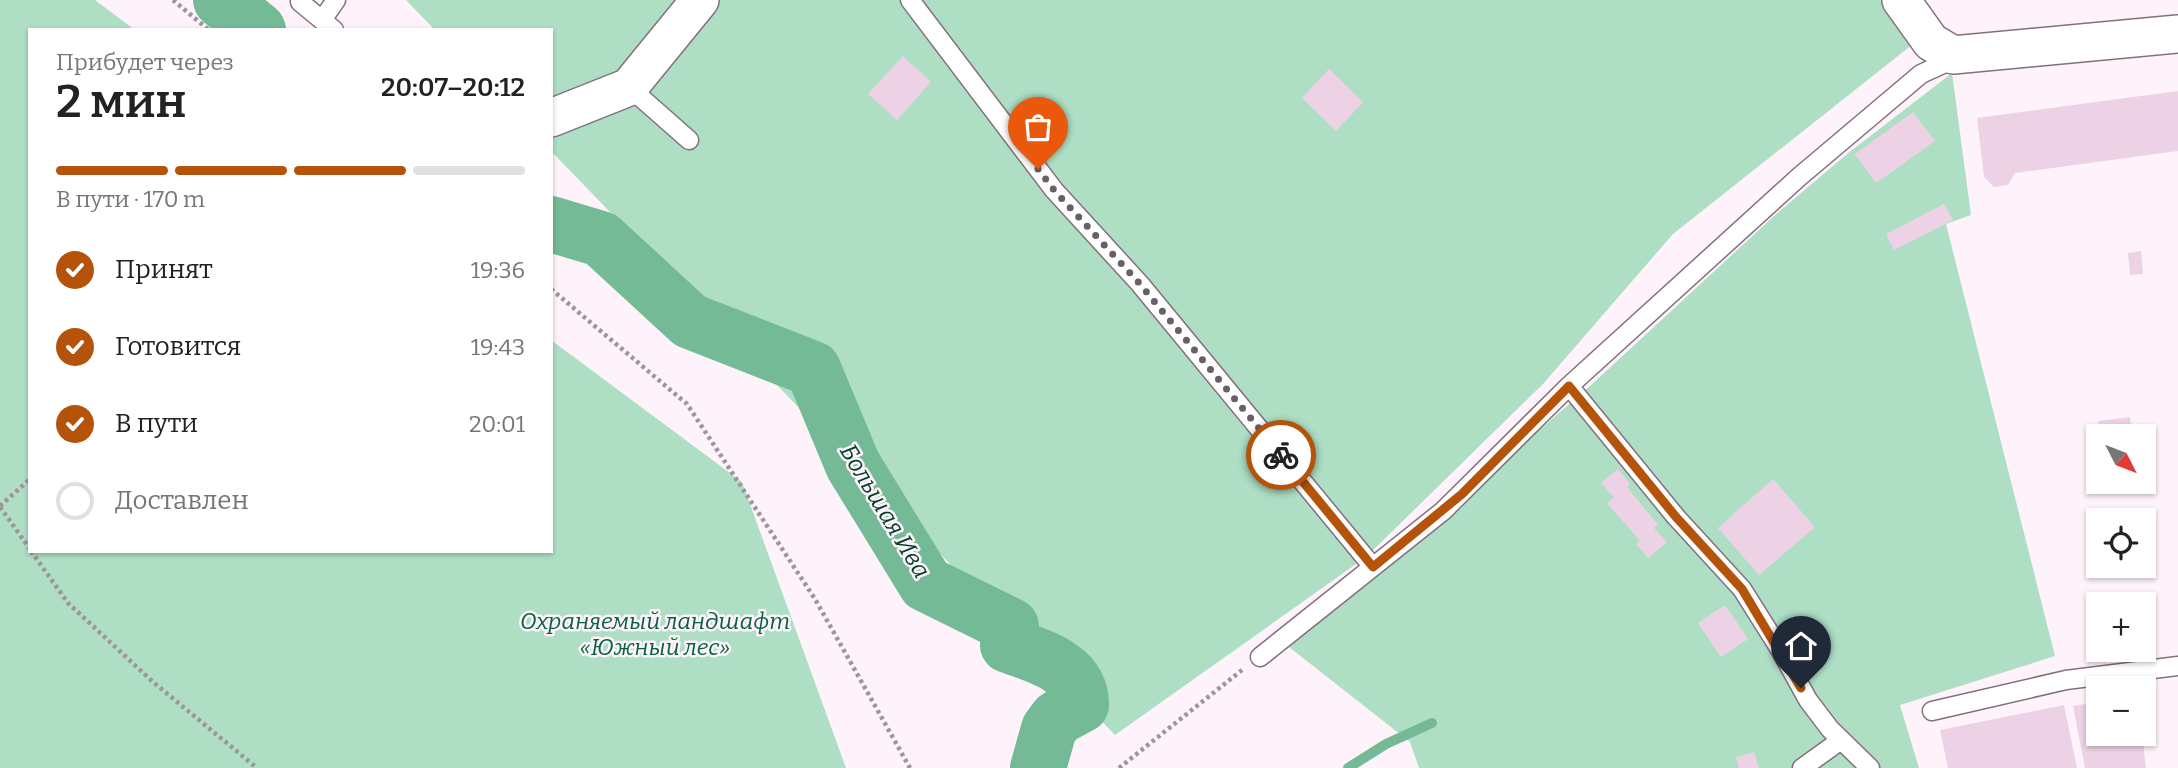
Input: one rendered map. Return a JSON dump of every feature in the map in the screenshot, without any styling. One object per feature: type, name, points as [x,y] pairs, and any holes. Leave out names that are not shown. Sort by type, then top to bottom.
[{"type":"street","points":[[553,117],[629,87],[700,0]]},
{"type":"street","points":[[1900,0],[1938,48],[1963,56],[2178,34]]},
{"type":"lane","points":[[300,2],[328,25],[336,0]]},
{"type":"lane","points":[[910,0],[1054,190],[1140,284],[1373,567]]},
{"type":"lane","points":[[1260,657],[1462,494],[1569,386],[1799,177],[1921,74],[1963,56]]},
{"type":"lane","points":[[629,87],[689,140]]},
{"type":"lane","points":[[1569,386],[1676,517],[1742,589],[1808,700],[1870,768]]},
{"type":"lane","points":[[1932,711],[2066,680],[2178,666]]},
{"type":"lane","points":[[1802,768],[1842,740]]},
{"type":"path","points":[[173,0],[207,28]]},
{"type":"path","points":[[553,291],[687,404],[816,598],[910,768]]},
{"type":"path","points":[[28,480],[0,507],[28,546]]},
{"type":"path","points":[[33,553],[68,603],[153,682],[257,768]]},
{"type":"path","points":[[1119,768],[1260,657]]},
{"type":"green space","name":"Охраняемый ландшафт «Южный лес»","points":[[0,0],[95,0],[132,28],[28,28],[28,553],[553,553],[553,341],[742,482],[846,768],[0,768]]},
{"type":"green space","points":[[406,0],[1882,0],[1913,44],[1673,234],[1543,384],[1366,557],[1115,735],[553,153],[553,28],[433,28]]},
{"type":"green space","points":[[1952,73],[1971,215],[1946,224],[2055,656],[1900,705],[1919,768],[1419,768],[1410,742],[1289,647],[1590,386],[1774,216],[1847,154]]},
{"type":"building","points":[[903,56],[931,82],[897,120],[868,94]]},
{"type":"building","points":[[1329,69],[1363,102],[1336,131],[1302,98]]},
{"type":"building","points":[[2178,91],[2178,151],[2015,173],[2008,185],[1994,187],[1984,177],[1977,118]]},
{"type":"building","points":[[1913,112],[1935,141],[1876,183],[1855,154]]},
{"type":"building","points":[[1944,204],[1953,220],[1894,250],[1886,234]]},
{"type":"building","points":[[2141,251],[2143,274],[2130,275],[2128,253]]},
{"type":"building","points":[[2130,417],[2131,424],[2098,424],[2098,421]]},
{"type":"building","points":[[1618,469],[1630,484],[1627,487],[1658,525],[1654,528],[1667,542],[1648,558],[1636,544],[1640,541],[1607,503],[1614,498],[1601,483]]},
{"type":"building","points":[[1773,479],[1815,527],[1759,575],[1718,528]]},
{"type":"building","points":[[1725,605],[1748,639],[1721,657],[1698,623]]},
{"type":"building","points":[[2086,704],[2086,746],[2143,746],[2146,768],[2085,768],[2073,706]]},
{"type":"building","points":[[2064,705],[2077,768],[1948,768],[1940,730]]},
{"type":"building","points":[[1754,752],[1759,768],[1739,768],[1736,757]]},
{"type":"waterway","name":"Большая Ива","points":[[221,0],[256,28]]},
{"type":"waterway","name":"Большая Ива","points":[[553,225],[601,239],[690,321],[813,369],[853,465],[926,584],[1011,626],[1008,645],[1056,664],[1074,681],[1081,705],[1057,718],[1049,729],[1038,768]]},
{"type":"waterway","points":[[1348,768],[1386,744],[1432,723]]},
{"type":"way so far","points":[[1038,169],[1140,284],[1281,455]]},
{"type":"route","points":[[1281,455],[1373,567],[1462,494],[1569,386],[1651,488],[1742,589],[1801,688]]}]
